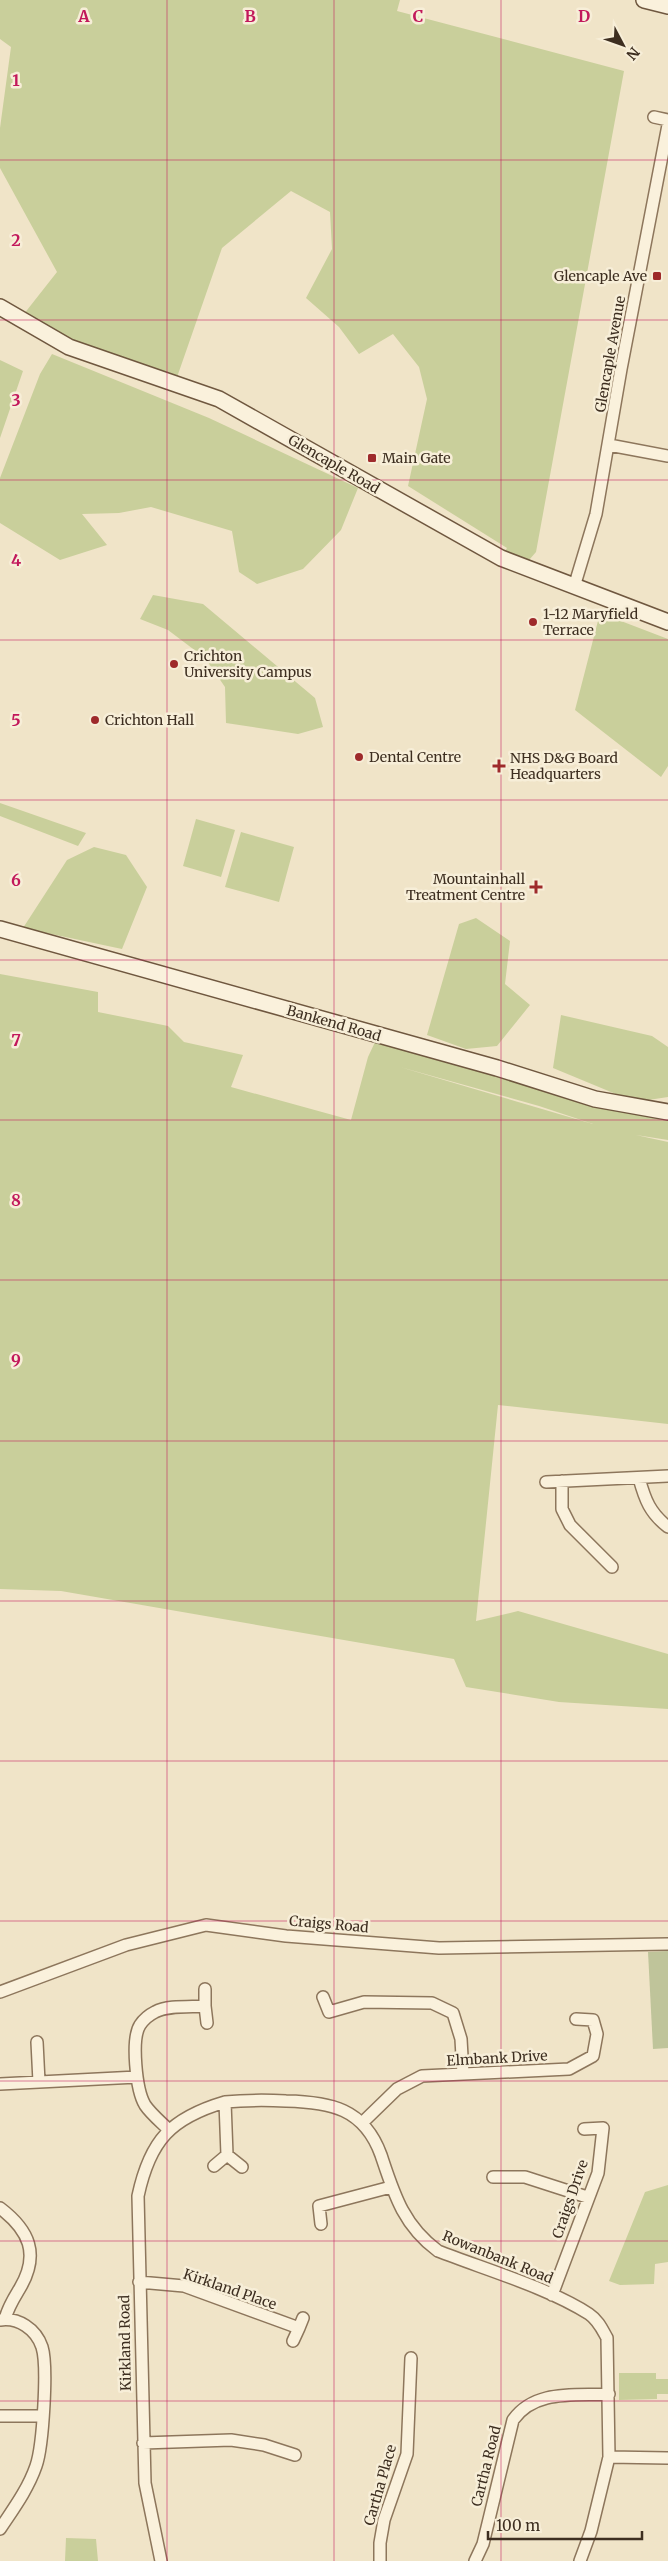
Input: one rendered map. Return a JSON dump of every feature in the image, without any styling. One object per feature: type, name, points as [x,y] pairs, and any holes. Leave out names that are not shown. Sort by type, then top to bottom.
[{"type":"main road","points":[[644,0],[668,6]]},
{"type":"main road","name":"Glencaple Road","points":[[0,307],[69,347],[219,399],[500,558],[668,622]]},
{"type":"main road","name":"Bankend Road","points":[[0,929],[488,1066],[595,1099],[668,1112]]},
{"type":"street","points":[[654,117],[668,120]]},
{"type":"street","name":"Glencaple Avenue","points":[[574,587],[596,514],[621,369],[668,125]]},
{"type":"street","points":[[609,444],[668,456]]},
{"type":"street","points":[[546,1482],[668,1476]]},
{"type":"street","points":[[639,1478],[644,1499],[654,1516],[668,1527]]},
{"type":"street","points":[[562,1481],[562,1509],[570,1526],[612,1567]]},
{"type":"street","name":"Craigs Road","points":[[0,1992],[126,1945],[206,1925],[286,1936],[439,1948],[668,1944]]},
{"type":"street","points":[[205,1989],[206,2023]]},
{"type":"street","points":[[323,1997],[329,2012],[364,2002],[432,2003],[453,2013],[461,2039],[463,2074]]},
{"type":"street","points":[[169,2130],[145,2104],[140,2094],[137,2077],[136,2035],[140,2025],[147,2017],[157,2011],[205,2006]]},
{"type":"street","name":"Elmbank Drive","points":[[362,2123],[408,2081],[422,2076],[569,2069],[593,2056],[597,2034],[593,2020],[576,2019]]},
{"type":"street","points":[[37,2042],[39,2082]]},
{"type":"street","points":[[0,2084],[137,2077]]},
{"type":"street","points":[[226,2102],[227,2155]]},
{"type":"street","name":"Rowanbank Road","points":[[226,2102],[316,2102],[339,2107],[362,2123],[380,2152],[391,2187],[410,2225],[423,2240],[438,2250],[552,2295],[590,2315],[600,2325],[607,2338],[609,2456],[592,2531],[580,2561]]},
{"type":"street","name":"Kirkland Road","points":[[161,2561],[145,2483],[138,2282],[138,2196],[146,2164],[154,2149],[169,2130],[188,2115],[226,2102]]},
{"type":"street","name":"Craigs Drive","points":[[552,2295],[598,2173],[603,2128],[584,2129]]},
{"type":"street","points":[[214,2166],[227,2155]]},
{"type":"street","points":[[227,2155],[242,2167]]},
{"type":"street","points":[[513,2165],[513,2177]]},
{"type":"street","points":[[493,2177],[525,2177],[588,2197]]},
{"type":"street","points":[[321,2224],[319,2206],[391,2187]]},
{"type":"street","points":[[0,2208],[20,2226],[28,2240],[30,2255],[27,2274],[2,2319],[25,2325],[39,2341],[43,2356],[42,2416],[37,2464],[26,2491],[0,2529]]},
{"type":"street","name":"Kirkland Place","points":[[138,2282],[184,2286],[301,2323],[293,2341]]},
{"type":"street","name":"Cartha Place","points":[[380,2561],[380,2543],[384,2520],[406,2454],[411,2358]]},
{"type":"street","name":"Cartha Road","points":[[475,2561],[483,2544],[511,2425],[520,2410],[542,2397],[609,2394]]},
{"type":"street","points":[[0,2416],[42,2416]]},
{"type":"street","points":[[143,2443],[231,2440],[264,2445],[295,2455]]},
{"type":"street","points":[[609,2456],[668,2458]]},
{"type":"green space","points":[[0,0],[400,0],[397,11],[624,71],[536,552],[523,567],[501,558],[507,548],[408,486],[427,399],[419,367],[393,334],[359,354],[339,327],[306,298],[332,249],[330,212],[291,191],[222,248],[175,383],[20,319],[57,272],[0,168],[0,128],[11,47],[0,39]]},
{"type":"green space","points":[[52,354],[209,418],[358,488],[341,530],[303,569],[257,584],[239,572],[232,531],[151,507],[119,513],[82,514],[107,545],[60,560],[0,523],[0,478],[40,374]]},
{"type":"green space","points":[[0,360],[23,371],[0,438]]},
{"type":"green space","points":[[153,595],[203,604],[315,698],[323,727],[298,734],[226,723],[225,687],[205,658],[168,630],[140,619]]},
{"type":"green space","points":[[600,613],[668,639],[668,766],[661,777],[575,710]]},
{"type":"green space","points":[[0,803],[86,833],[78,846],[0,816]]},
{"type":"green space","points":[[196,819],[235,830],[221,877],[183,866]]},
{"type":"green space","points":[[241,832],[294,847],[279,902],[225,887]]},
{"type":"green space","points":[[94,847],[126,855],[147,887],[122,949],[23,928],[67,860]]},
{"type":"green space","points":[[476,918],[510,941],[505,984],[530,1005],[497,1046],[466,1049],[427,1035],[459,924]]},
{"type":"green space","points":[[0,974],[98,992],[98,1012],[168,1026],[184,1042],[243,1055],[231,1087],[351,1120],[368,1057],[376,1040],[668,1118],[668,1140],[636,1135],[668,1142],[668,1424],[498,1405],[476,1621],[518,1611],[668,1654],[668,1709],[559,1702],[466,1687],[454,1659],[61,1591],[0,1589]],"holes":[[[400,1067],[539,1106],[593,1124]]]},
{"type":"green space","points":[[561,1015],[652,1036],[668,1047],[668,1097],[635,1102],[553,1068]]},
{"type":"green space","points":[[668,1951],[668,2048],[653,2049],[648,1952]]},
{"type":"green space","points":[[668,2185],[668,2262],[655,2264],[654,2284],[620,2285],[609,2281],[645,2192]]},
{"type":"green space","points":[[619,2373],[656,2373],[656,2379],[668,2379],[668,2394],[657,2394],[657,2399],[619,2400]]},
{"type":"green space","points":[[66,2538],[96,2539],[98,2561],[65,2561]]},
{"type":"place","name":"Glencaple Ave","points":[[657,276]]},
{"type":"place","name":"Main Gate","points":[[372,458]]},
{"type":"place","name":"1-12 Maryfield Terrace","points":[[533,622]]},
{"type":"place","name":"Crichton University Campus","points":[[174,664]]},
{"type":"place","name":"Crichton Hall","points":[[95,720]]},
{"type":"place","name":"Dental Centre","points":[[359,757]]},
{"type":"place","name":"NHS D&G Board Headquarters","points":[[499,766]]},
{"type":"place","name":"Mountainhall Treatment Centre","points":[[536,887]]}]
